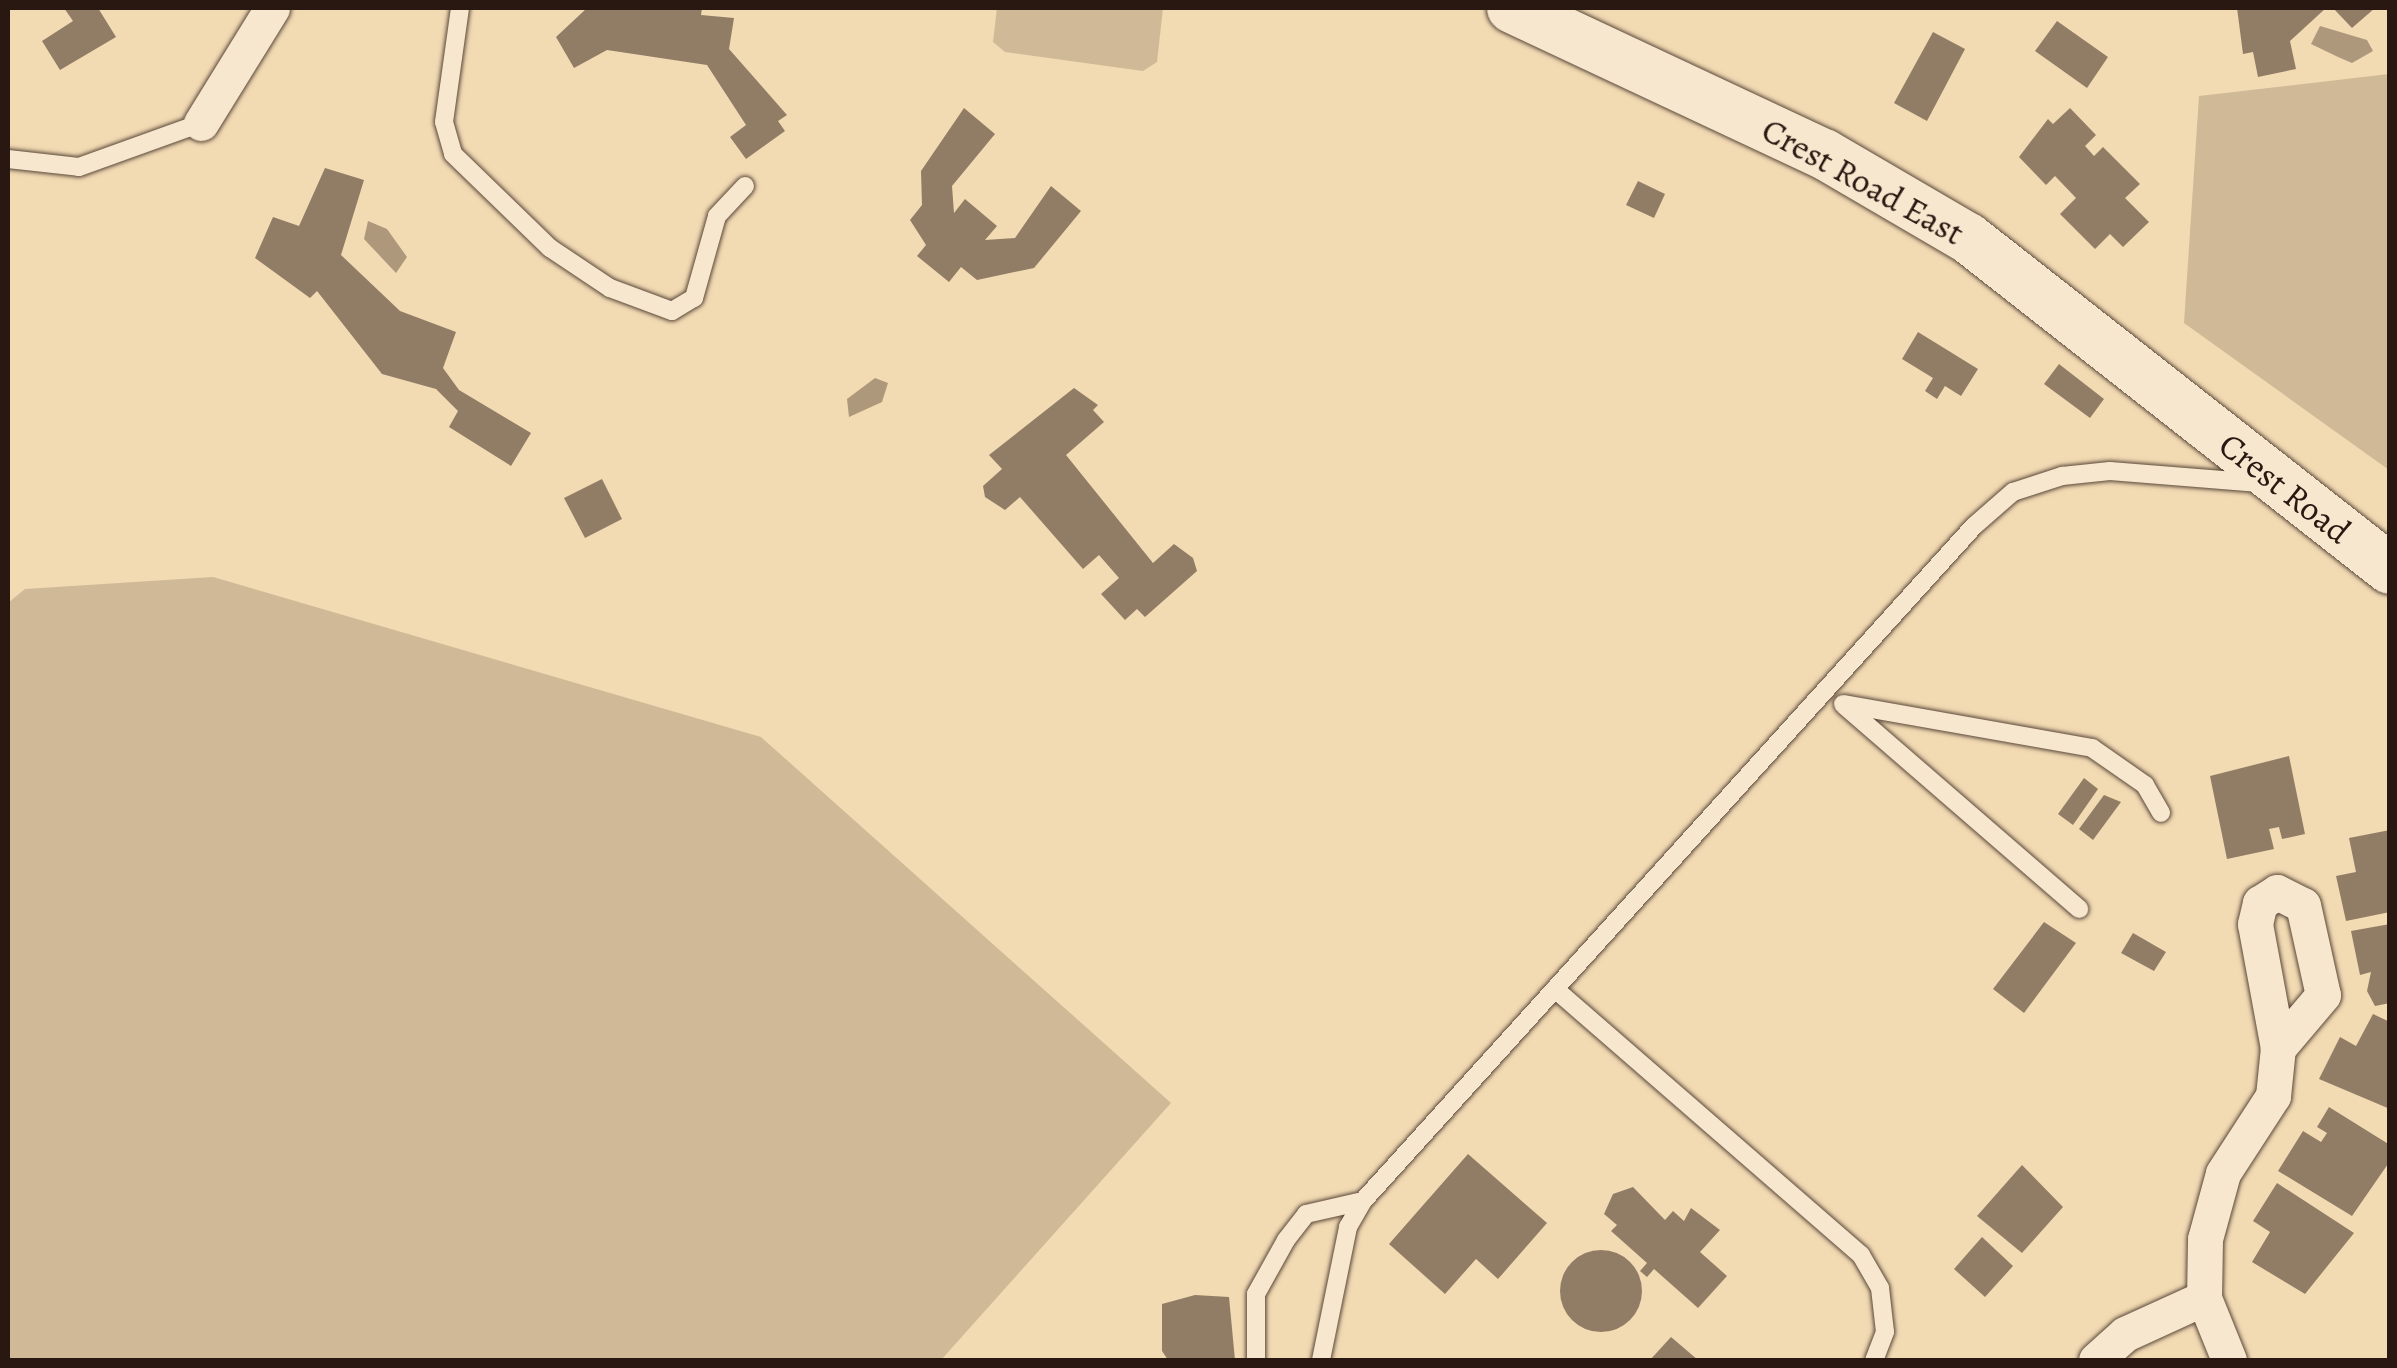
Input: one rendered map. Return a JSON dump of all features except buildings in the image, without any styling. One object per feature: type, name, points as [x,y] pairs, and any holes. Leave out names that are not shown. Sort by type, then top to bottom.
[{"type":"street","points":[[201,123],[272,8]]},
{"type":"street","name":"Crest Road East","points":[[1512,8],[1824,154],[1968,238],[2181,406]]},
{"type":"street","name":"Crest Road","points":[[2181,406],[2390,569]]},
{"type":"street","points":[[2229,1360],[2204,1298],[2206,1239],[2222,1174],[2273,1096],[2278,1048]]},
{"type":"street","points":[[2096,1360],[2124,1334],[2204,1298]]},
{"type":"lane","points":[[460,8],[444,122],[454,154],[550,248],[610,288],[672,311],[694,298],[718,216],[745,186]]},
{"type":"lane","points":[[8,159],[79,167],[201,123]]},
{"type":"lane","points":[[1321,1360],[1348,1227],[1362,1201],[1826,689],[2014,492],[2110,471],[2280,484]]},
{"type":"lane","points":[[1826,689],[2080,909]]},
{"type":"lane","points":[[1843,704],[2092,748],[2145,785],[2161,813]]},
{"type":"lane","points":[[1554,989],[1861,1254],[1880,1288],[1885,1332],[1874,1360]]},
{"type":"lane","points":[[1256,1360],[1256,1294],[1286,1240],[1306,1214],[1362,1201]]},
{"type":"shaded area","points":[[997,8],[1163,8],[1157,62],[1143,71],[1005,52],[993,42]]},
{"type":"shaded area","points":[[2320,26],[2367,40],[2373,51],[2352,63],[2338,57],[2311,44]]},
{"type":"shaded area","points":[[2390,74],[2389,470],[2184,323],[2199,96]]},
{"type":"shaded area","points":[[368,221],[387,229],[407,257],[396,273],[364,239]]},
{"type":"shaded area","points":[[875,378],[888,383],[882,402],[849,417],[847,399]]},
{"type":"shaded area","points":[[213,577],[761,737],[1171,1103],[941,1360],[8,1360],[8,603],[25,589]]}]
